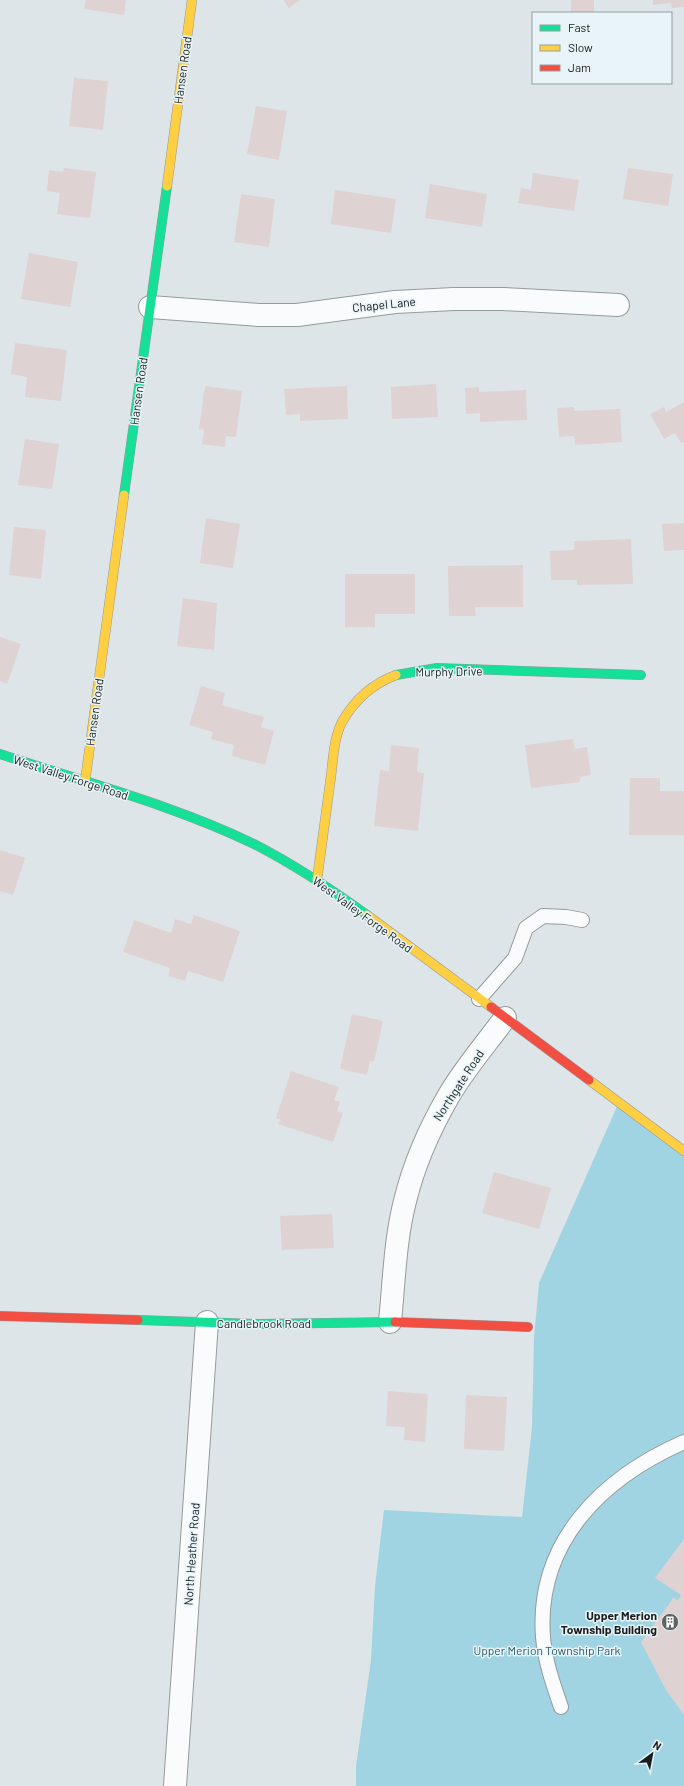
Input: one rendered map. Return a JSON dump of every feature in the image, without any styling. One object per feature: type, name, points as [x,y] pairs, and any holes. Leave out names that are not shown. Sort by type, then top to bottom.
[{"type":"street","name":"Hansen Road","points":[[85,782],[192,0]]},
{"type":"street","name":"Chapel Lane","points":[[150,307],[259,315],[297,314],[395,302],[454,298],[618,305]]},
{"type":"street","name":"Murphy Drive","points":[[316,880],[335,748],[341,724],[351,708],[364,693],[381,681],[399,674],[437,668],[641,675]]},
{"type":"street","name":"West Valley Forge Road","points":[[0,754],[180,813],[253,844],[287,862],[353,905],[684,1151]]},
{"type":"street","name":"Northgate Road","points":[[390,1322],[398,1238],[405,1202],[417,1163],[432,1127],[449,1096],[505,1018]]},
{"type":"street","name":"Candlebrook Road","points":[[0,1316],[259,1324],[390,1322],[528,1328]]},
{"type":"street","name":"North Heather Road","points":[[175,1786],[207,1322]]},
{"type":"lane","points":[[479,999],[515,958],[526,928],[543,916],[566,917],[582,920]]},
{"type":"lane","points":[[561,1707],[550,1675],[543,1638],[542,1616],[545,1590],[554,1562],[565,1539],[578,1519],[594,1500],[617,1480],[684,1442]]},
{"type":"green space","name":"Upper Merion Township Park","points":[[619,1102],[684,1151],[684,1786],[356,1786],[356,1766],[371,1660],[375,1586],[384,1510],[522,1517],[532,1427],[534,1338],[539,1283]]},
{"type":"building","points":[[86,0],[126,0],[124,15],[84,9]]},
{"type":"building","points":[[283,0],[300,0],[289,8]]},
{"type":"building","points":[[571,0],[594,0],[594,12],[571,12]]},
{"type":"building","points":[[653,0],[684,0],[684,7],[672,8],[671,3],[653,5]]},
{"type":"building","points":[[74,78],[108,81],[103,130],[69,126]]},
{"type":"building","points":[[256,106],[287,111],[279,160],[247,154]]},
{"type":"building","points":[[64,168],[96,172],[90,218],[57,214],[60,193],[47,191],[49,170],[63,172]]},
{"type":"building","points":[[628,168],[673,174],[668,206],[623,199]]},
{"type":"building","points":[[533,173],[579,180],[574,211],[518,203],[521,188],[531,190]]},
{"type":"building","points":[[430,184],[487,194],[482,227],[425,218]]},
{"type":"building","points":[[335,190],[396,199],[391,233],[331,224]]},
{"type":"building","points":[[241,194],[275,199],[269,247],[234,242]]},
{"type":"building","points":[[29,253],[78,262],[70,307],[21,299]]},
{"type":"building","points":[[15,343],[67,350],[61,401],[25,397],[27,377],[11,374]]},
{"type":"building","points":[[436,384],[438,417],[392,419],[391,387]]},
{"type":"building","points":[[205,386],[242,391],[236,437],[226,436],[225,447],[202,444],[204,430],[199,429]]},
{"type":"building","points":[[347,386],[348,419],[300,421],[300,414],[286,415],[284,389]]},
{"type":"building","points":[[479,387],[479,392],[526,390],[527,420],[480,422],[480,413],[466,414],[465,388]]},
{"type":"building","points":[[684,402],[684,442],[681,443],[675,433],[664,439],[650,414],[664,407],[666,412]]},
{"type":"building","points":[[574,407],[574,411],[620,409],[622,442],[575,445],[574,436],[559,437],[557,408]]},
{"type":"building","points":[[25,439],[59,444],[52,489],[18,485]]},
{"type":"building","points":[[206,518],[240,524],[233,568],[200,563]]},
{"type":"building","points":[[684,523],[684,550],[664,551],[662,524]]},
{"type":"building","points":[[14,527],[46,530],[41,579],[9,575]]},
{"type":"building","points":[[631,539],[633,584],[577,585],[577,580],[551,580],[550,551],[574,550],[574,541]]},
{"type":"building","points":[[523,565],[523,607],[475,607],[476,616],[449,616],[448,566]]},
{"type":"building","points":[[345,574],[415,574],[415,614],[375,614],[375,627],[345,627]]},
{"type":"building","points":[[183,598],[217,603],[214,650],[177,646]]},
{"type":"building","points":[[0,637],[21,644],[7,684],[0,681]]},
{"type":"building","points":[[201,686],[225,693],[222,705],[264,717],[261,727],[274,731],[265,765],[232,756],[234,745],[211,739],[213,732],[189,725]]},
{"type":"building","points":[[573,739],[575,749],[587,747],[591,775],[580,777],[580,782],[531,788],[525,745]]},
{"type":"building","points":[[391,745],[419,748],[417,772],[424,773],[418,831],[374,826],[380,770],[389,771]]},
{"type":"building","points":[[630,778],[660,778],[660,791],[684,791],[684,835],[629,835]]},
{"type":"building","points":[[0,850],[25,858],[13,895],[0,891]]},
{"type":"building","points":[[194,915],[240,931],[223,982],[188,971],[185,981],[168,976],[170,968],[123,952],[134,920],[171,933],[175,919],[191,924]]},
{"type":"building","points":[[352,1014],[383,1021],[374,1062],[370,1061],[367,1075],[340,1069]]},
{"type":"building","points":[[291,1071],[339,1087],[334,1100],[340,1102],[337,1111],[343,1113],[333,1142],[278,1124],[281,1120],[276,1118]]},
{"type":"building","points":[[494,1172],[551,1188],[539,1229],[482,1213]]},
{"type":"building","points":[[332,1214],[334,1248],[282,1250],[280,1216]]},
{"type":"building","points":[[388,1391],[428,1394],[425,1442],[404,1440],[405,1427],[386,1426]]},
{"type":"building","points":[[466,1395],[507,1397],[504,1451],[464,1449]]},
{"type":"building","name":"Upper Merion Township Building","points":[[684,1539],[684,1715],[666,1690],[641,1642],[674,1597],[677,1601],[681,1595],[655,1578]]},
{"type":"traffic: fast","points":[[124,495],[167,186]]},
{"type":"traffic: fast","points":[[396,675],[437,668],[641,675]]},
{"type":"traffic: fast","points":[[0,754],[161,806],[224,830],[254,844],[297,868],[326,886],[367,915]]},
{"type":"traffic: fast","points":[[138,1320],[259,1324],[395,1322]]},
{"type":"traffic: slow","points":[[167,186],[192,0]]},
{"type":"traffic: slow","points":[[85,782],[124,495]]},
{"type":"traffic: slow","points":[[317,880],[334,749],[339,728],[358,699],[379,683],[396,675]]},
{"type":"traffic: slow","points":[[367,915],[491,1007]]},
{"type":"traffic: slow","points":[[589,1080],[684,1151]]},
{"type":"traffic: jam","points":[[491,1007],[589,1080]]},
{"type":"traffic: jam","points":[[0,1316],[138,1320]]},
{"type":"traffic: jam","points":[[395,1322],[528,1327]]},
{"type":"place","name":"Upper Merion Township Building","points":[[670,1622]]}]
